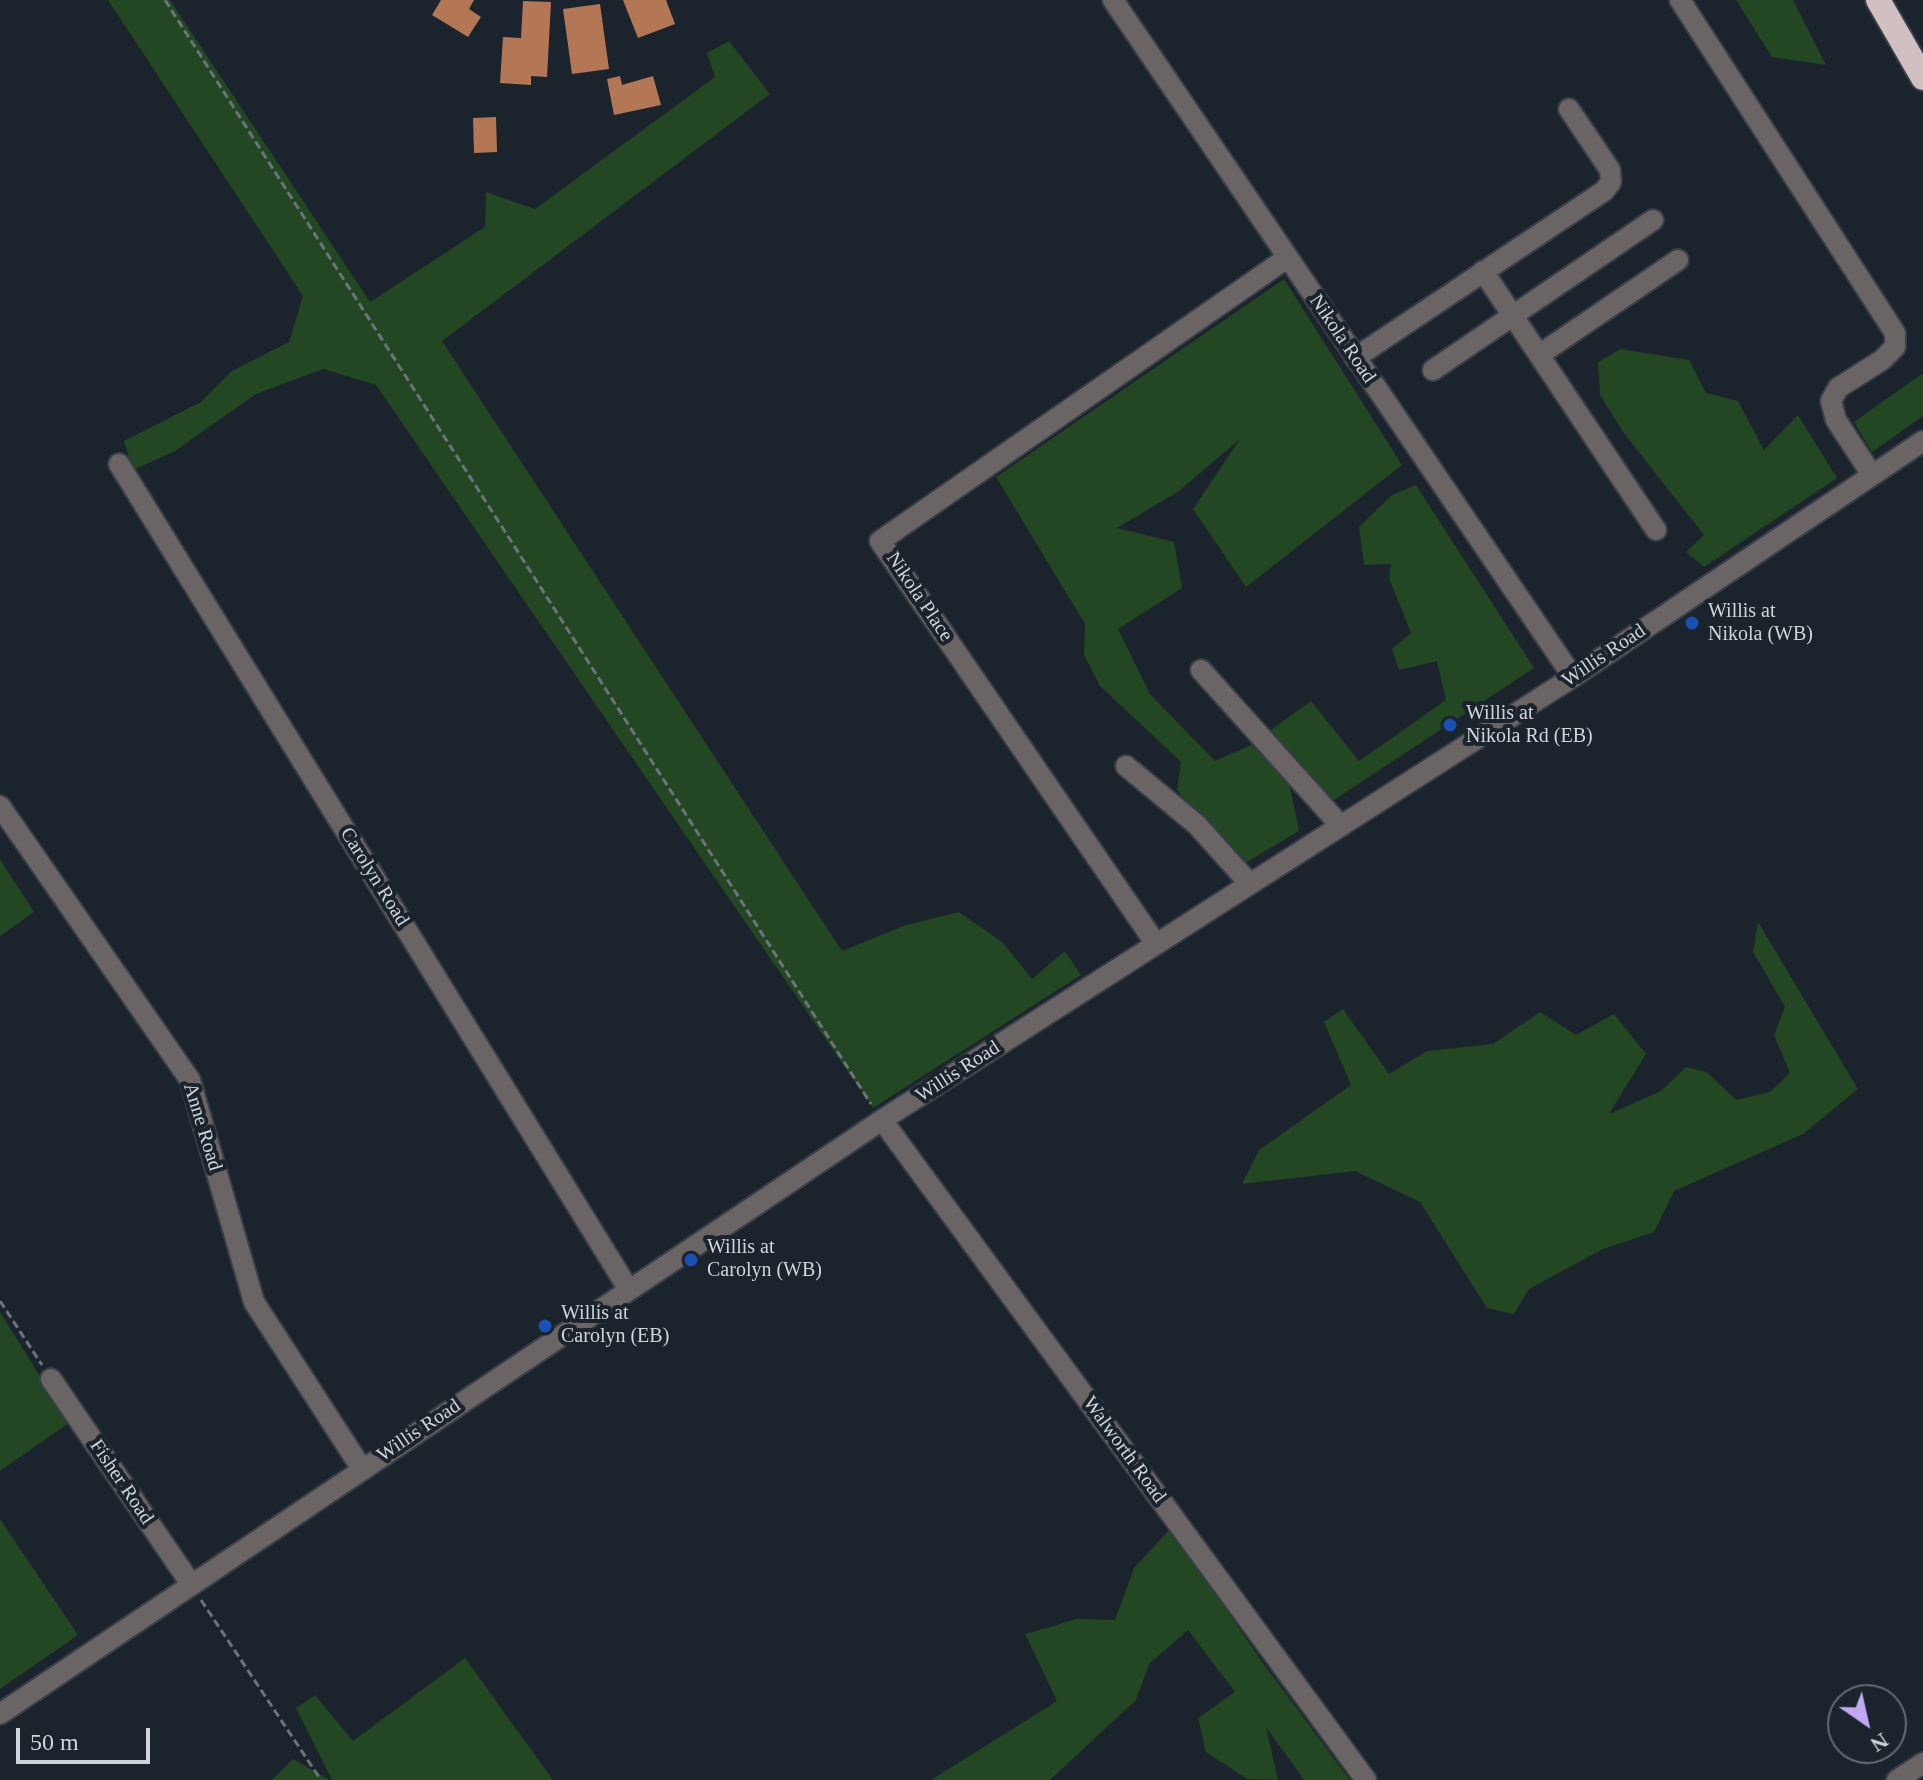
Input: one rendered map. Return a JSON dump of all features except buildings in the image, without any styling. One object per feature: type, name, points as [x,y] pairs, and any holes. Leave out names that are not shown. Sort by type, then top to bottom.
[{"type":"highway","points":[[1878,0],[1923,78]]},
{"type":"highway","points":[[1891,0],[1923,52]]},
{"type":"street","name":"Nikola Road","points":[[1113,0],[1573,677]]},
{"type":"street","points":[[1680,0],[1895,333],[1895,347],[1882,360],[1838,388],[1831,401],[1836,420],[1872,475]]},
{"type":"street","points":[[1355,358],[1604,191],[1611,182],[1610,170],[1569,109]]},
{"type":"street","points":[[1433,370],[1653,220]]},
{"type":"street","name":"Nikola Place","points":[[1156,944],[880,541],[1287,258]]},
{"type":"street","points":[[1539,355],[1678,260]]},
{"type":"street","points":[[1483,271],[1656,530]]},
{"type":"street","name":"Willis Road","points":[[0,1714],[882,1120],[1573,677],[1923,441]]},
{"type":"street","name":"Carolyn Road","points":[[119,464],[629,1290]]},
{"type":"street","points":[[1201,670],[1341,826]]},
{"type":"street","points":[[1126,766],[1197,825],[1250,884]]},
{"type":"street","name":"Anne Road","points":[[0,806],[190,1080],[254,1302],[362,1469]]},
{"type":"street","name":"Walworth Road","points":[[882,1120],[1366,1780]]},
{"type":"street","name":"Fisher Road","points":[[51,1379],[191,1584]]},
{"type":"street","points":[[1897,1780],[1923,1763]]},
{"type":"path","points":[[165,0],[882,1120]]},
{"type":"path","points":[[0,1301],[51,1379]]},
{"type":"path","points":[[191,1584],[321,1780]]},
{"type":"green space","points":[[108,0],[170,0],[370,302],[485,227],[486,192],[535,209],[715,77],[707,53],[729,41],[770,94],[442,341],[842,951],[906,925],[959,912],[1002,942],[1032,979],[1065,951],[1081,975],[873,1108],[376,385],[323,369],[256,394],[175,451],[133,470],[124,441],[201,402],[232,371],[289,342],[303,296]]},
{"type":"green space","points":[[1736,0],[1793,0],[1826,65],[1772,57]]},
{"type":"green space","points":[[1284,279],[1402,465],[1246,587],[1193,509],[1240,439],[1179,491],[1117,528],[1174,542],[1182,588],[1118,629],[1150,694],[1215,761],[1249,746],[1311,701],[1359,761],[1446,700],[1437,661],[1399,670],[1392,649],[1411,633],[1389,578],[1391,564],[1364,565],[1359,527],[1392,495],[1416,485],[1534,668],[1328,804],[1285,763],[1299,831],[1237,868],[1177,790],[1181,762],[1100,686],[1084,655],[1085,624],[996,477]]},
{"type":"green space","points":[[1621,349],[1689,360],[1706,393],[1738,401],[1764,450],[1798,415],[1837,478],[1704,567],[1686,552],[1704,535],[1623,432],[1600,395],[1598,362]]},
{"type":"green space","points":[[1923,373],[1923,416],[1872,452],[1854,422]]},
{"type":"green space","points":[[0,859],[34,912],[0,936]]},
{"type":"green space","points":[[1758,922],[1858,1089],[1803,1134],[1674,1191],[1654,1232],[1603,1249],[1529,1289],[1514,1314],[1487,1308],[1420,1202],[1355,1171],[1242,1184],[1259,1150],[1351,1085],[1324,1022],[1343,1009],[1389,1074],[1427,1051],[1493,1044],[1540,1012],[1576,1035],[1614,1014],[1646,1054],[1609,1114],[1661,1091],[1686,1067],[1707,1072],[1736,1100],[1770,1092],[1790,1073],[1774,1035],[1785,1007],[1753,952]]},
{"type":"green space","points":[[0,1312],[69,1423],[0,1471]]},
{"type":"green space","points":[[0,1519],[78,1635],[0,1689]]},
{"type":"green space","points":[[1171,1528],[1260,1659],[1350,1780],[1304,1780],[1266,1727],[1278,1780],[1247,1779],[1206,1752],[1198,1718],[1235,1692],[1188,1630],[1149,1664],[1136,1700],[1050,1780],[931,1780],[1057,1701],[1025,1634],[1077,1619],[1115,1620],[1134,1568]]},
{"type":"green space","points":[[465,1658],[553,1780],[332,1780],[296,1708],[315,1695],[353,1741]]},
{"type":"green space","points":[[293,1759],[330,1780],[272,1780]]},
{"type":"place","name":"Willis at Nikola (WB)","points":[[1692,623]]},
{"type":"place","name":"Willis at Nikola Rd (EB)","points":[[1450,725]]},
{"type":"place","name":"Willis at Carolyn (WB)","points":[[691,1260]]},
{"type":"place","name":"Willis at Carolyn (EB)","points":[[545,1326]]}]
